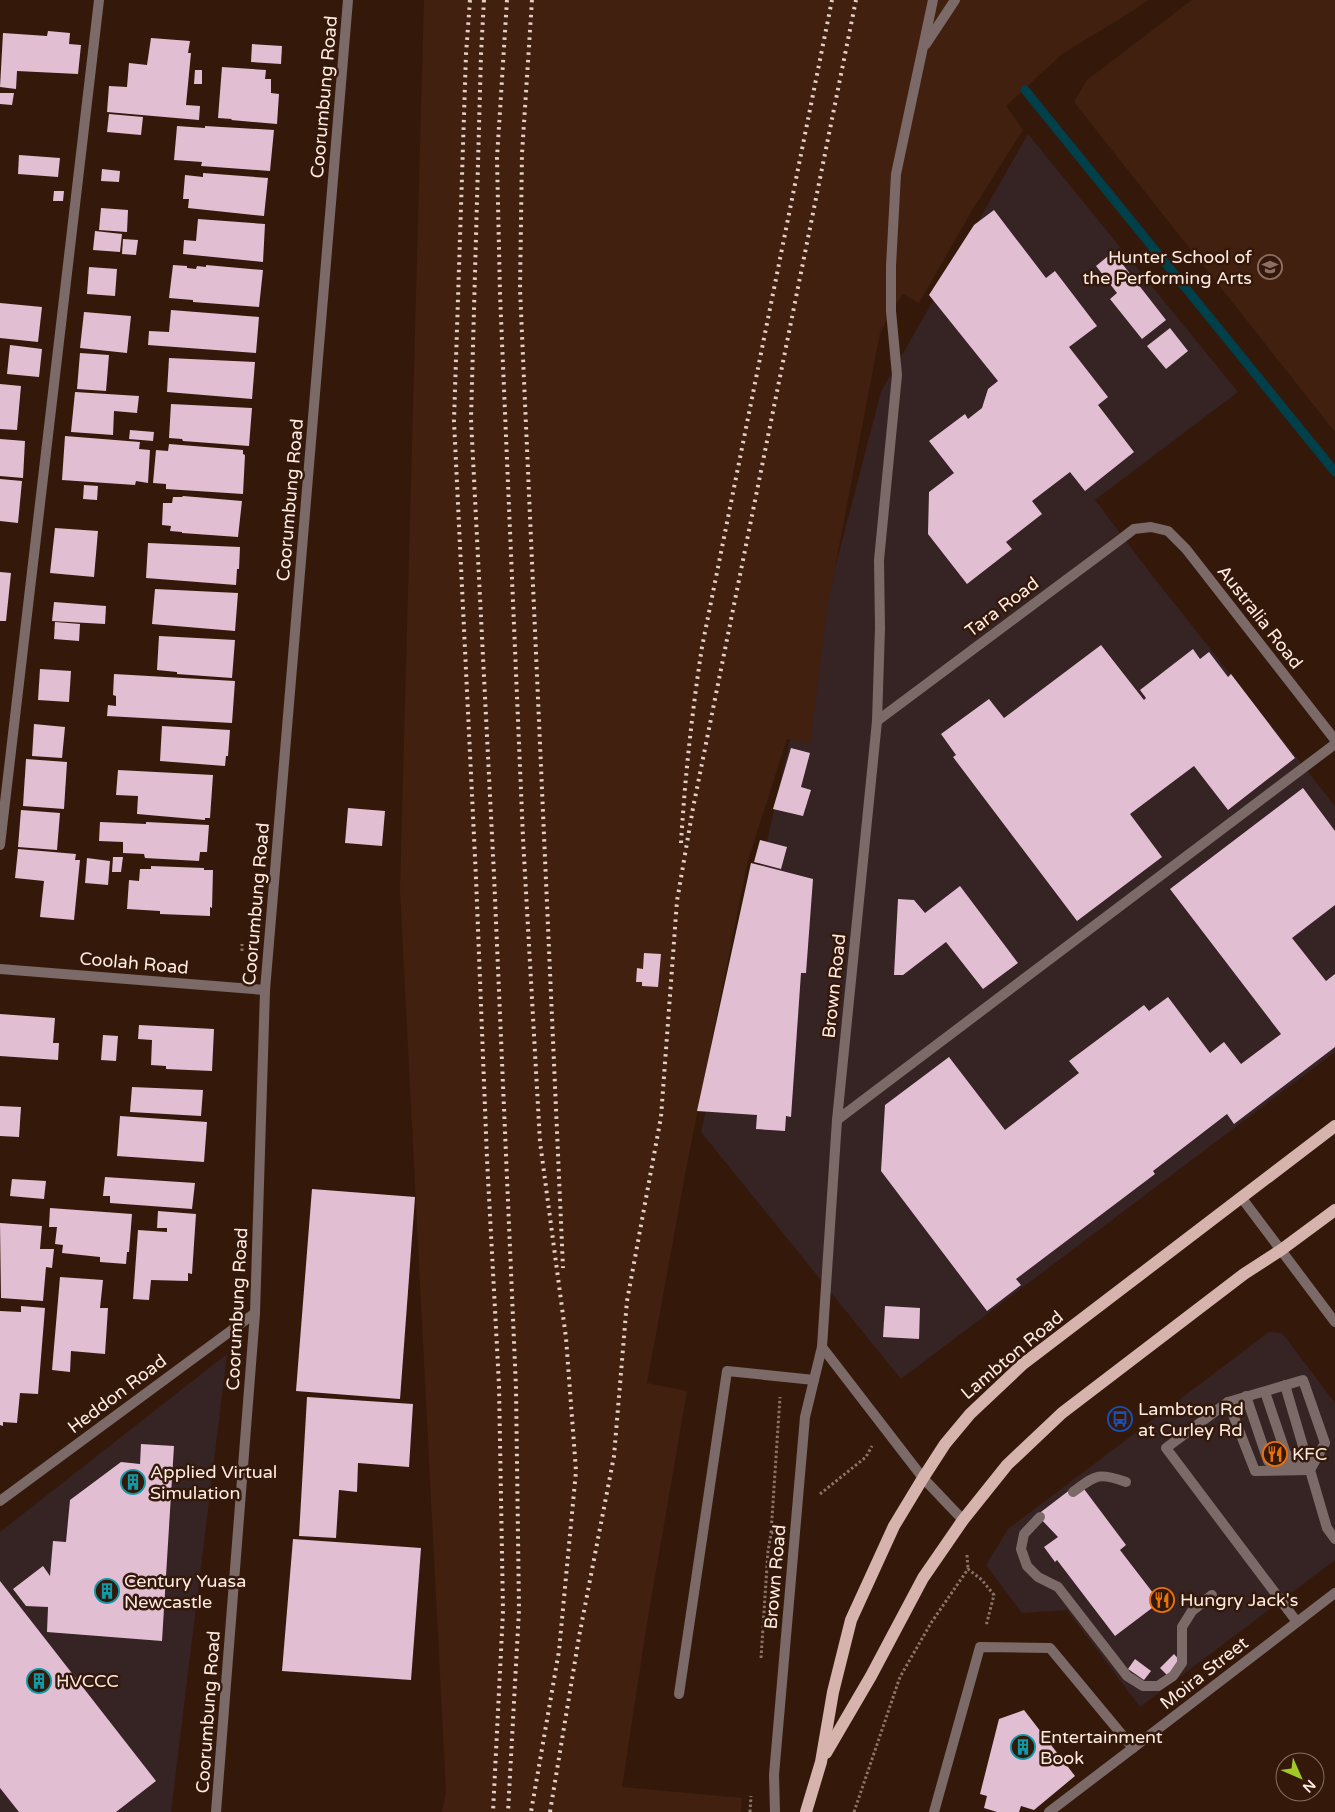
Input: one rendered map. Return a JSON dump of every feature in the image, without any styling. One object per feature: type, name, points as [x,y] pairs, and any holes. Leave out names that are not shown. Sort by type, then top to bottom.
[{"type":"main road","name":"Lambton Road","points":[[806,1812],[821,1762],[833,1692],[851,1620],[894,1526],[945,1444],[970,1414],[1023,1364],[1335,1126]]},
{"type":"main road","name":"Lambton Road","points":[[821,1762],[871,1676],[923,1578],[963,1520],[1007,1465],[1062,1413],[1244,1274],[1281,1250],[1335,1210]]},
{"type":"street","points":[[0,845],[99,0]]},
{"type":"street","name":"Coorumbung Road","points":[[216,1812],[255,1313],[265,990],[348,0]]},
{"type":"street","name":"Brown Road","points":[[775,1812],[774,1775],[805,1417],[822,1347],[837,1120],[877,722],[880,628],[879,560],[898,375],[891,311],[890,266],[896,174],[933,0]]},
{"type":"street","points":[[922,49],[955,0]]},
{"type":"street","name":"Tara Road","points":[[877,722],[1134,529],[1151,527]]},
{"type":"street","name":"Australia Road","points":[[1151,527],[1168,531],[1186,549],[1335,740]]},
{"type":"street","points":[[837,1120],[1335,744]]},
{"type":"street","name":"Coolah Road","points":[[0,969],[265,990]]},
{"type":"street","points":[[1241,1197],[1335,1322]]},
{"type":"street","name":"Heddon Road","points":[[0,1501],[255,1313]]},
{"type":"street","points":[[822,1347],[923,1478],[963,1520]]},
{"type":"street","points":[[679,1694],[727,1370],[814,1380]]},
{"type":"street","points":[[1297,1622],[1166,1448],[1228,1402],[1302,1380],[1325,1444],[1310,1470]]},
{"type":"street","points":[[1285,1385],[1327,1528],[1335,1540]]},
{"type":"street","points":[[1265,1392],[1286,1454],[1310,1470]]},
{"type":"street","points":[[1246,1396],[1268,1461],[1310,1470]]},
{"type":"street","points":[[1228,1402],[1255,1471],[1310,1470]]},
{"type":"street","points":[[1073,1492],[1091,1479],[1107,1475],[1126,1482]]},
{"type":"street","points":[[1040,1517],[1024,1534],[1021,1549],[1027,1566],[1038,1577],[1058,1587],[1127,1676],[1143,1686],[1158,1686],[1172,1676],[1182,1663],[1182,1627],[1192,1611],[1212,1595]]},
{"type":"street","name":"Moira Street","points":[[1049,1812],[1335,1593]]},
{"type":"street","points":[[934,1812],[980,1647],[1050,1648],[1133,1748]]},
{"type":"path","points":[[242,944],[242,951]]},
{"type":"path","points":[[772,1534],[780,1396]]},
{"type":"path","points":[[854,1812],[900,1677],[931,1622],[968,1569],[982,1580],[994,1595],[980,1647]]},
{"type":"shaded area","points":[[424,0],[1148,0],[1062,54],[1006,106],[1023,130],[974,207],[919,303],[903,294],[891,311],[880,333],[827,609],[810,744],[787,739],[748,860],[687,1164],[647,1383],[687,1391],[646,1629],[622,1787],[742,1798],[741,1812],[442,1812],[446,1792],[400,890]]},
{"type":"shaded area","name":"Hunter School of the Performing Arts","points":[[1192,0],[1335,0],[1335,432],[1074,102],[1087,80]]},
{"type":"shaded area","points":[[1028,134],[1238,392],[1095,500],[1151,574],[1335,806],[1335,1052],[901,1379],[701,1132],[790,740],[881,392]]},
{"type":"shaded area","points":[[1269,1332],[1282,1333],[1335,1403],[1335,1560],[1140,1707],[1067,1610],[1022,1613],[986,1565],[1008,1529]]},
{"type":"shaded area","points":[[227,1354],[171,1812],[0,1812],[0,1532]]},
{"type":"building","points":[[48,31],[70,33],[69,44],[81,45],[78,74],[17,71],[16,89],[0,87],[3,33],[47,36]]},
{"type":"building","points":[[151,38],[190,41],[188,53],[191,53],[186,105],[200,106],[199,120],[107,112],[109,86],[127,87],[129,63],[147,65]]},
{"type":"building","points":[[252,44],[282,46],[281,64],[251,62]]},
{"type":"building","points":[[222,67],[266,70],[265,79],[271,79],[271,93],[279,94],[277,124],[218,118]]},
{"type":"building","points":[[195,70],[202,70],[202,84],[194,84]]},
{"type":"building","points":[[0,93],[14,93],[12,105],[0,104]]},
{"type":"building","points":[[109,114],[143,117],[141,135],[107,132]]},
{"type":"building","points":[[177,126],[274,130],[270,171],[201,166],[202,162],[174,160]]},
{"type":"building","points":[[19,155],[60,158],[58,177],[18,174]]},
{"type":"building","points":[[102,169],[120,171],[119,182],[101,181]]},
{"type":"building","points":[[203,173],[268,178],[264,216],[188,208],[189,199],[183,199],[185,175],[203,177]]},
{"type":"building","points":[[54,191],[64,191],[63,201],[53,201]]},
{"type":"building","points":[[101,208],[128,210],[127,232],[99,230]]},
{"type":"building","points":[[994,210],[1046,278],[1055,271],[1097,326],[1069,347],[1108,397],[1098,405],[1134,452],[1085,491],[1070,472],[1032,501],[1042,514],[1006,542],[1012,549],[967,584],[928,534],[929,492],[954,473],[929,441],[965,414],[968,419],[982,408],[988,389],[998,381],[929,295],[974,225]]},
{"type":"building","points":[[198,219],[265,224],[263,262],[183,254],[184,240],[196,241]]},
{"type":"building","points":[[95,231],[122,234],[120,252],[93,250]]},
{"type":"building","points":[[123,239],[138,240],[136,255],[122,254]]},
{"type":"building","points":[[1113,252],[1166,320],[1142,339],[1110,299],[1117,293],[1096,266]]},
{"type":"building","points":[[173,265],[196,269],[197,266],[206,267],[206,265],[263,270],[259,307],[193,302],[193,300],[169,298]]},
{"type":"building","points":[[89,267],[117,269],[115,296],[87,294]]},
{"type":"building","points":[[0,303],[42,307],[38,342],[0,338]]},
{"type":"building","points":[[171,310],[259,317],[256,353],[148,345],[149,331],[169,332]]},
{"type":"building","points":[[84,312],[131,316],[127,353],[80,348]]},
{"type":"building","points":[[1170,328],[1188,351],[1166,369],[1147,346]]},
{"type":"building","points":[[10,345],[42,349],[39,377],[7,374]]},
{"type":"building","points":[[80,353],[109,355],[106,391],[77,389]]},
{"type":"building","points":[[169,358],[255,362],[252,399],[167,392]]},
{"type":"building","points":[[0,384],[21,386],[17,430],[0,429]]},
{"type":"building","points":[[75,392],[139,396],[137,413],[114,411],[113,435],[71,432]]},
{"type":"building","points":[[171,404],[252,408],[249,446],[183,441],[182,439],[169,438]]},
{"type":"building","points":[[130,430],[154,432],[153,441],[129,439]]},
{"type":"building","points":[[65,436],[140,442],[139,449],[150,450],[148,483],[136,481],[135,485],[62,480]]},
{"type":"building","points":[[0,439],[25,441],[23,478],[0,476]]},
{"type":"building","points":[[169,444],[243,450],[245,455],[243,494],[166,489],[166,484],[153,483],[156,450],[168,451]]},
{"type":"building","points":[[0,479],[22,481],[18,523],[0,521]]},
{"type":"building","points":[[84,485],[98,486],[97,500],[83,499]]},
{"type":"building","points":[[183,496],[242,501],[238,537],[170,531],[171,526],[162,525],[163,503],[172,503],[173,497]]},
{"type":"building","points":[[55,528],[98,531],[94,577],[50,573]]},
{"type":"building","points":[[148,543],[240,547],[236,585],[146,578]]},
{"type":"building","points":[[0,572],[11,573],[6,621],[0,621]]},
{"type":"building","points":[[155,589],[238,593],[235,631],[152,624]]},
{"type":"building","points":[[54,602],[106,606],[105,624],[52,621]]},
{"type":"building","points":[[55,622],[80,624],[79,641],[54,639]]},
{"type":"building","points":[[159,636],[235,640],[232,678],[177,674],[177,672],[157,670]]},
{"type":"building","points":[[1101,645],[1144,700],[1146,698],[1140,690],[1193,649],[1200,659],[1209,652],[1228,677],[1231,674],[1295,758],[1228,810],[1194,766],[1130,814],[1162,857],[1077,921],[953,757],[956,755],[941,734],[989,699],[1004,718]]},
{"type":"building","points":[[40,669],[71,671],[69,702],[38,700]]},
{"type":"building","points":[[114,674],[235,681],[232,723],[107,716],[108,705],[116,706],[116,696],[113,695]]},
{"type":"building","points":[[34,724],[65,727],[62,758],[32,756]]},
{"type":"building","points":[[162,726],[230,730],[228,756],[226,756],[225,766],[160,761]]},
{"type":"building","points":[[791,748],[810,753],[801,787],[811,790],[803,816],[773,809]]},
{"type":"building","points":[[26,759],[67,762],[64,809],[23,806]]},
{"type":"building","points":[[118,770],[213,775],[210,818],[205,818],[205,820],[137,814],[138,796],[116,795]]},
{"type":"building","points":[[1303,788],[1335,831],[1335,905],[1292,938],[1326,981],[1335,974],[1335,1047],[1234,1124],[1227,1114],[1153,1171],[1155,1174],[1016,1279],[1021,1285],[987,1311],[881,1171],[885,1105],[949,1057],[1005,1130],[1079,1073],[1069,1061],[1144,1005],[1149,1011],[1168,997],[1210,1053],[1224,1042],[1241,1064],[1281,1034],[1170,889]]},
{"type":"building","points":[[348,808],[385,811],[382,846],[345,843]]},
{"type":"building","points":[[21,810],[60,813],[57,850],[18,847]]},
{"type":"building","points":[[100,822],[209,825],[207,852],[200,852],[199,861],[145,858],[144,854],[123,853],[123,842],[99,841]]},
{"type":"building","points":[[760,840],[787,847],[781,869],[754,862]]},
{"type":"building","points":[[18,849],[76,854],[75,860],[80,860],[74,920],[40,917],[44,881],[15,878]]},
{"type":"building","points":[[113,857],[123,857],[121,872],[112,872]]},
{"type":"building","points":[[87,858],[110,861],[108,885],[85,883]]},
{"type":"building","points":[[751,863],[813,879],[806,973],[801,973],[791,1117],[786,1116],[785,1131],[756,1129],[757,1115],[697,1111]]},
{"type":"building","points":[[151,866],[213,870],[210,916],[160,914],[160,911],[127,909],[129,880],[139,881],[140,869],[151,869]]},
{"type":"building","points":[[960,886],[1018,963],[983,989],[946,942],[903,975],[894,975],[898,899],[914,900],[925,913]]},
{"type":"building","points":[[644,953],[661,954],[658,987],[642,986],[642,982],[636,982],[637,968],[643,969]]},
{"type":"building","points":[[0,1014],[55,1018],[53,1043],[59,1043],[58,1060],[0,1056]]},
{"type":"building","points":[[139,1025],[214,1029],[212,1071],[166,1069],[166,1066],[151,1065],[152,1040],[138,1039]]},
{"type":"building","points":[[103,1035],[118,1036],[116,1061],[101,1060]]},
{"type":"building","points":[[132,1087],[203,1090],[201,1116],[130,1112]]},
{"type":"building","points":[[0,1106],[21,1107],[19,1137],[0,1136]]},
{"type":"building","points":[[120,1116],[207,1122],[204,1162],[117,1156]]},
{"type":"building","points":[[105,1177],[195,1183],[192,1209],[110,1203],[110,1196],[103,1196]]},
{"type":"building","points":[[12,1179],[46,1181],[44,1199],[10,1196]]},
{"type":"building","points":[[312,1189],[415,1197],[400,1399],[296,1391]]},
{"type":"building","points":[[50,1208],[132,1214],[129,1252],[127,1252],[126,1264],[100,1262],[100,1257],[62,1253],[63,1245],[55,1244],[57,1227],[49,1227]]},
{"type":"building","points":[[158,1211],[196,1214],[192,1274],[188,1273],[188,1281],[151,1280],[149,1300],[133,1299],[138,1230],[167,1232],[167,1228],[157,1228]]},
{"type":"building","points":[[0,1223],[42,1226],[40,1249],[54,1249],[52,1268],[46,1267],[43,1301],[1,1298]]},
{"type":"building","points":[[60,1277],[103,1280],[100,1308],[108,1308],[105,1354],[71,1351],[70,1372],[52,1370]]},
{"type":"building","points":[[21,1306],[45,1308],[38,1394],[20,1393],[17,1423],[3,1422],[3,1426],[0,1425],[0,1311],[21,1312]]},
{"type":"building","points":[[885,1306],[920,1308],[919,1339],[883,1337]]},
{"type":"building","points":[[307,1397],[413,1404],[409,1467],[358,1463],[357,1492],[339,1490],[336,1538],[299,1536]]},
{"type":"building","points":[[141,1444],[174,1446],[162,1641],[47,1632],[48,1607],[26,1606],[13,1589],[43,1566],[50,1576],[53,1541],[66,1542],[70,1500],[121,1462],[140,1464]]},
{"type":"building","points":[[1071,1489],[1084,1489],[1126,1545],[1120,1550],[1160,1602],[1115,1636],[1057,1560],[1055,1562],[1044,1547],[1058,1537],[1037,1515]]},
{"type":"building","points":[[293,1539],[421,1548],[411,1680],[282,1671]]},
{"type":"building","name":"HVCCC","points":[[0,1581],[156,1781],[116,1812],[19,1812],[0,1788]]},
{"type":"building","points":[[1174,1654],[1181,1662],[1168,1676],[1160,1668]]},
{"type":"building","points":[[1135,1659],[1151,1671],[1144,1680],[1128,1669]]},
{"type":"building","name":"Entertainment Book","points":[[1024,1710],[1075,1776],[1034,1810],[1021,1806],[1019,1812],[997,1812],[984,1808],[987,1796],[980,1794],[999,1719]]},
{"type":"waterway","points":[[1025,90],[1335,472]]},
{"type":"railway","points":[[470,0],[466,54],[454,421],[499,1385],[503,1611],[493,1812]]},
{"type":"railway","points":[[484,0],[471,419],[494,875],[516,1388],[519,1610],[508,1812]]},
{"type":"railway","points":[[507,0],[497,158],[500,294],[523,838],[540,1142],[566,1338],[576,1471],[559,1651],[531,1812]]},
{"type":"railway","points":[[532,0],[522,154],[520,289],[563,1268]]},
{"type":"railway","points":[[681,843],[689,745],[702,647],[832,0]]},
{"type":"railway","points":[[550,1812],[579,1637],[614,1456],[627,1301],[661,1117],[677,901],[693,808],[856,0]]},
{"type":"place","name":"Hunter School of the Performing Arts","points":[[1270,267]]},
{"type":"place","name":"Lambton Rd at Curley Rd","points":[[1120,1419]]},
{"type":"place","name":"KFC","points":[[1275,1454]]},
{"type":"place","name":"Applied Virtual Simulation","points":[[133,1482]]},
{"type":"place","name":"Century Yuasa Newcastle","points":[[107,1591]]},
{"type":"place","name":"Hungry Jack's","points":[[1162,1600]]},
{"type":"place","name":"HVCCC","points":[[39,1681]]},
{"type":"place","name":"Entertainment Book","points":[[1023,1747]]}]
